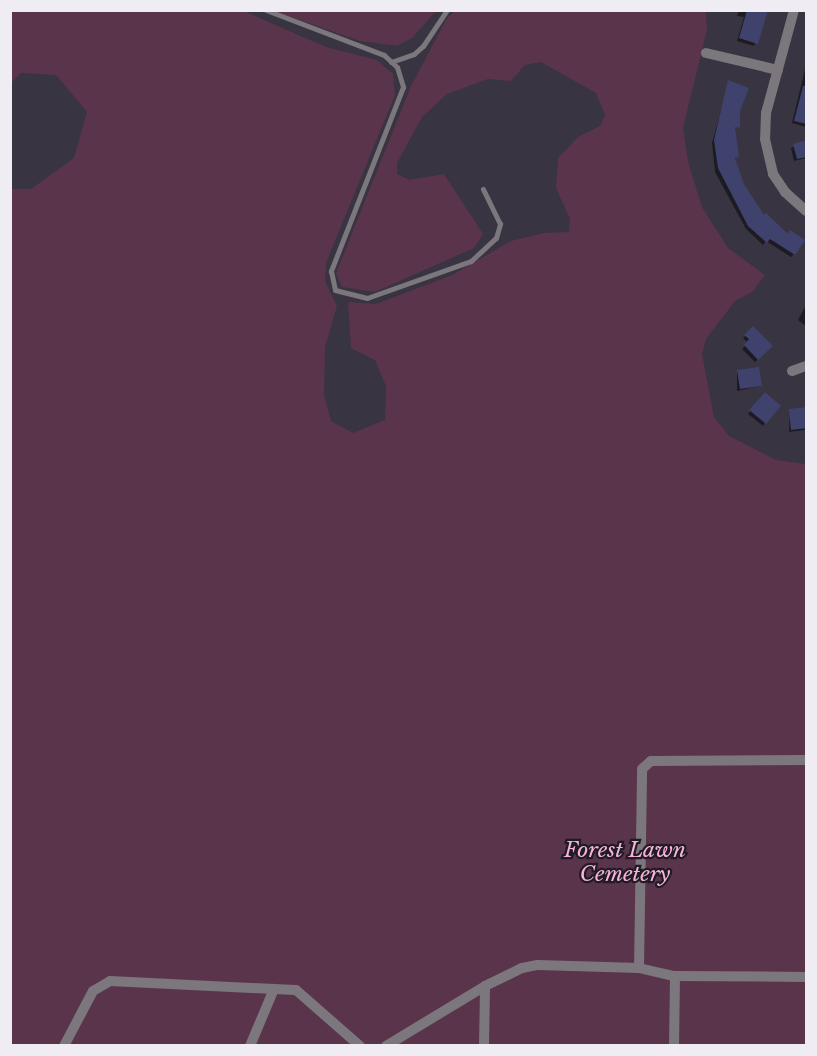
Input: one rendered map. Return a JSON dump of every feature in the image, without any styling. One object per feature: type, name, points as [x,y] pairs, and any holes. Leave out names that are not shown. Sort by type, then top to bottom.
[{"type":"street","points":[[794,10],[766,113],[767,158],[785,192],[807,211]]},
{"type":"street","points":[[706,53],[778,70]]},
{"type":"street","points":[[792,371],[807,366]]},
{"type":"street","points":[[639,969],[642,769],[651,761],[807,760]]},
{"type":"street","points":[[386,1046],[485,986],[522,968],[538,965],[639,969],[675,976],[807,977]]},
{"type":"street","points":[[674,1046],[675,976]]},
{"type":"street","points":[[64,1046],[93,991],[110,981],[296,990],[360,1046]]},
{"type":"street","points":[[484,1046],[485,986]]},
{"type":"street","points":[[250,1046],[274,989]]},
{"type":"lane","points":[[266,10],[391,62],[398,67],[403,87],[331,271],[334,290],[367,298],[471,261],[496,238],[500,224],[483,189]]},
{"type":"lane","points":[[391,62],[414,54],[423,46],[447,10]]},
{"type":"green space","name":"Forest Lawn Cemetery","points":[[11,10],[244,11],[326,47],[377,60],[393,74],[395,95],[326,263],[325,281],[337,306],[325,347],[324,395],[331,421],[353,433],[385,420],[386,386],[375,360],[351,348],[348,302],[376,304],[452,275],[511,241],[544,233],[569,232],[570,219],[556,188],[558,158],[578,137],[600,126],[605,115],[596,93],[541,62],[525,65],[511,81],[488,79],[447,94],[422,117],[397,163],[397,174],[409,180],[444,174],[483,234],[474,248],[375,292],[342,287],[336,273],[411,86],[447,18],[456,10],[706,11],[707,30],[683,128],[688,162],[702,207],[728,248],[765,275],[752,292],[735,301],[706,339],[702,354],[714,417],[729,436],[776,460],[806,464],[806,1045],[11,1045],[11,189],[31,189],[74,158],[87,112],[56,75],[21,73],[11,83]]},
{"type":"green space","points":[[274,11],[436,11],[412,38],[397,46],[360,41]]},
{"type":"building","points":[[747,10],[768,10],[758,44],[739,38]]},
{"type":"building","points":[[728,80],[749,88],[740,111],[740,128],[735,127],[739,157],[735,158],[744,184],[764,215],[766,213],[788,234],[790,230],[805,240],[795,255],[770,239],[767,243],[748,226],[718,168],[714,140]]},
{"type":"building","points":[[803,86],[807,86],[807,124],[794,121]]},
{"type":"building","points":[[807,140],[807,157],[797,159],[793,144]]},
{"type":"building","points":[[753,326],[773,346],[758,360],[744,345],[749,339],[744,335]]},
{"type":"building","points":[[759,367],[762,386],[740,389],[737,370]]},
{"type":"building","points":[[765,392],[781,406],[766,424],[749,410]]},
{"type":"building","points":[[807,407],[807,428],[791,430],[789,409]]}]
